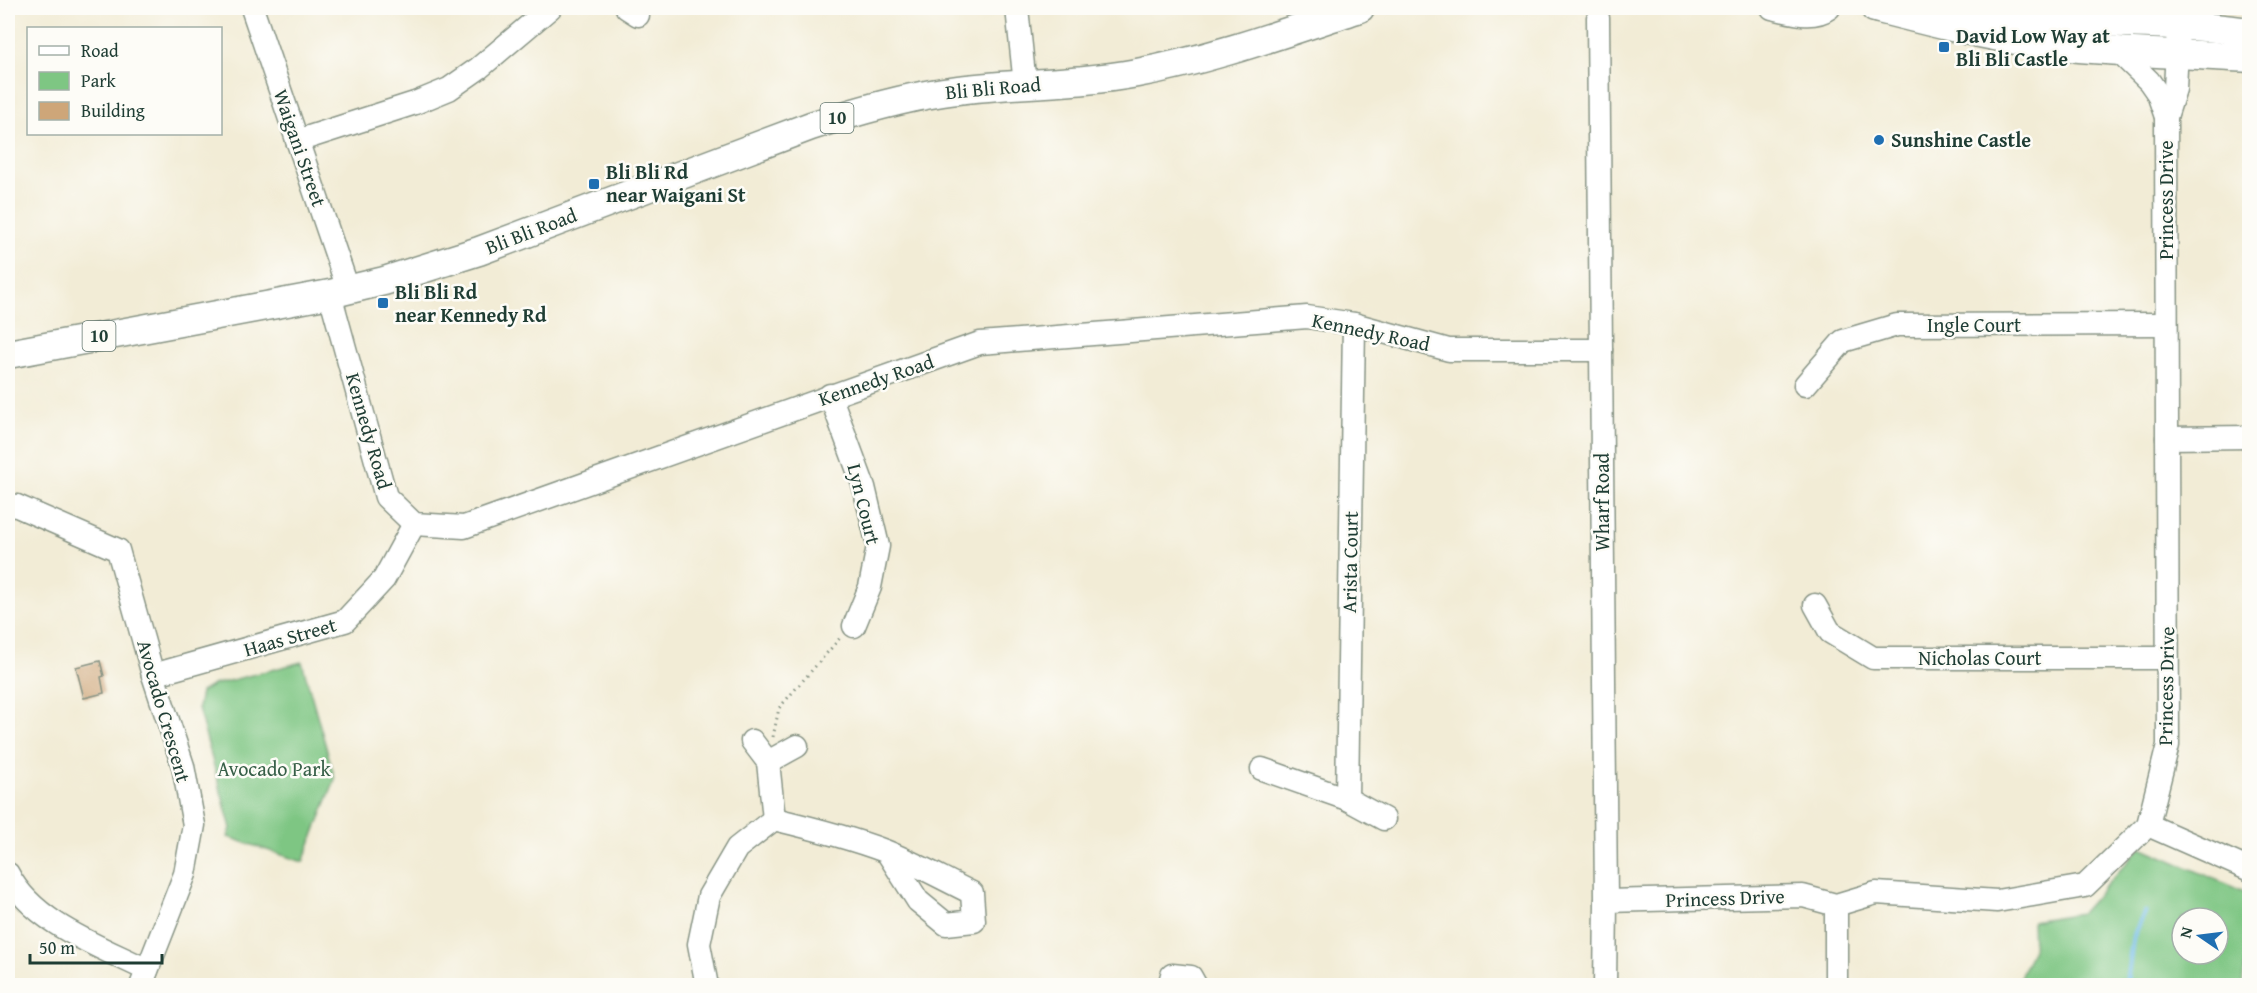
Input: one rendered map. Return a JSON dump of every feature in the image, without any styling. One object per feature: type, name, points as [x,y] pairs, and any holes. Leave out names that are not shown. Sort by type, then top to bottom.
[{"type":"main road","name":"Bli Bli Road","points":[[8,354],[384,281],[479,251],[811,126],[861,110],[944,92],[1092,79],[1170,66],[1256,42],[1360,8]]},
{"type":"main road","points":[[1875,8],[1994,37],[2060,46],[2250,58]]},
{"type":"main road","points":[[1947,8],[2011,17],[2179,17],[2250,32]]},
{"type":"street","name":"Waigani Street","points":[[252,8],[297,141],[339,291]]},
{"type":"street","points":[[297,141],[415,103],[449,88],[479,68],[550,8]]},
{"type":"street","points":[[1017,8],[1025,85]]},
{"type":"street","points":[[1772,8],[1808,15],[1829,8]]},
{"type":"street","name":"Princess Drive","points":[[2148,825],[2168,745],[2166,117],[2175,89],[2179,17]]},
{"type":"street","name":"Wharf Road","points":[[1598,18],[1605,986]]},
{"type":"street","name":"Princess Drive","points":[[2118,51],[2154,88],[2166,117]]},
{"type":"street","name":"Kennedy Road","points":[[339,291],[386,497],[414,524],[464,526],[980,343],[1307,317],[1354,324],[1449,350],[1601,350]]},
{"type":"street","name":"Arista Court","points":[[1347,799],[1354,324]]},
{"type":"street","name":"Ingle Court","points":[[1805,385],[1843,340],[1897,325],[2166,324]]},
{"type":"street","name":"Lyn Court","points":[[830,395],[864,487],[878,546],[870,586],[854,626]]},
{"type":"street","points":[[2166,438],[2250,437]]},
{"type":"street","name":"Avocado Crescent","points":[[8,505],[118,550],[153,675],[183,766],[194,825],[184,874],[144,978]]},
{"type":"street","name":"Haas Street","points":[[153,675],[345,621],[384,579],[414,524]]},
{"type":"street","name":"Nicholas Court","points":[[1815,605],[1830,633],[1873,658],[2167,658]]},
{"type":"street","points":[[752,741],[768,762],[774,819]]},
{"type":"street","points":[[768,762],[797,746]]},
{"type":"street","points":[[1262,769],[1347,799],[1384,819]]},
{"type":"street","points":[[774,819],[837,834],[887,852]]},
{"type":"street","points":[[707,986],[699,944],[709,896],[737,849],[774,819]]},
{"type":"street","points":[[1836,986],[1836,906],[1876,893],[1997,901],[2085,886],[2148,825],[2250,870]]},
{"type":"street","points":[[8,874],[15,888],[49,920],[144,978]]},
{"type":"street","name":"Princess Drive","points":[[1606,901],[1803,896],[1836,906]]},
{"type":"street","points":[[1169,986],[1172,975],[1191,977],[1196,986]]},
{"type":"path","points":[[768,762],[779,708],[838,639],[854,626]]},
{"type":"green space","name":"Avocado Park","points":[[302,662],[335,779],[303,862],[228,837],[231,828],[198,708],[201,692],[213,685]]},
{"type":"green space","points":[[2141,847],[2249,894],[2249,935],[2242,985],[2016,986],[2033,949],[2032,921],[2081,913]]},
{"type":"building","points":[[100,661],[104,676],[101,677],[104,693],[84,698],[76,667]]},
{"type":"waterway","points":[[2126,986],[2133,937],[2145,912]]},
{"type":"place","name":"David Low Way at Bli Bli Castle","points":[[1944,47]]},
{"type":"place","name":"Sunshine Castle","points":[[1879,140]]},
{"type":"place","name":"Bli Bli Rd near Waigani St","points":[[594,184]]},
{"type":"place","name":"Bli Bli Rd near Kennedy Rd","points":[[383,303]]}]
